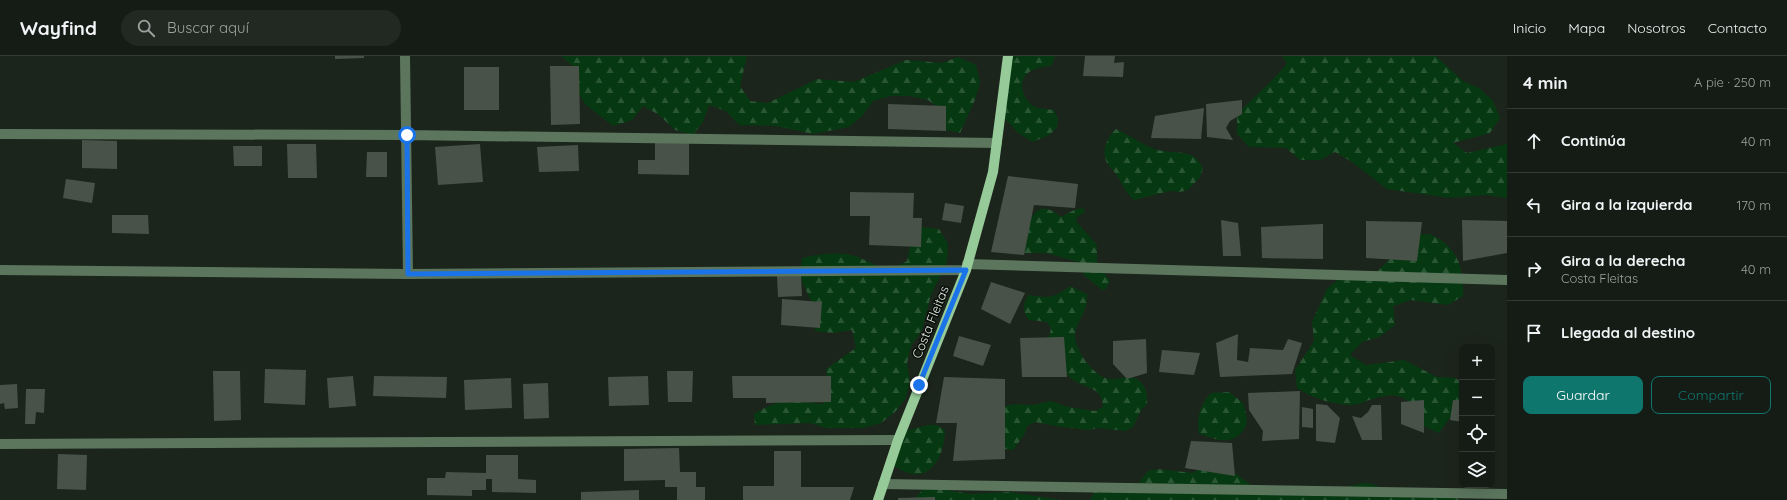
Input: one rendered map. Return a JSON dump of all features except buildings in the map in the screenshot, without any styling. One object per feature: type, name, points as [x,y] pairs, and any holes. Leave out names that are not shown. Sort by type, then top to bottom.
[{"type":"main road","name":"Costa Fleitas","points":[[878,500],[898,440],[966,267],[993,172],[1008,56]]},
{"type":"lane","points":[[405,56],[408,274]]},
{"type":"lane","points":[[0,134],[407,135],[997,143]]},
{"type":"lane","points":[[0,270],[408,274],[966,267],[1507,280]]},
{"type":"lane","points":[[0,444],[898,440]]},
{"type":"lane","points":[[883,484],[1507,494]]},
{"type":"green space","points":[[561,56],[747,56],[740,86],[750,101],[768,103],[817,79],[854,82],[906,60],[942,63],[958,57],[976,65],[980,82],[975,100],[960,133],[941,129],[943,111],[928,100],[909,96],[891,96],[873,101],[863,115],[849,127],[813,134],[776,126],[739,125],[726,111],[709,105],[703,122],[693,135],[675,130],[659,115],[643,106],[632,120],[613,126],[585,104],[575,87],[575,68]]},
{"type":"green space","points":[[1012,56],[1055,56],[1052,65],[1031,71],[1023,79],[1023,92],[1031,105],[1037,108],[1054,110],[1058,119],[1057,128],[1049,135],[1033,142],[1018,133],[1000,113]]},
{"type":"green space","points":[[1282,56],[1436,56],[1463,81],[1479,88],[1493,101],[1500,118],[1490,133],[1453,143],[1467,153],[1507,144],[1507,198],[1487,195],[1449,198],[1387,189],[1352,162],[1335,152],[1320,160],[1300,160],[1286,148],[1249,147],[1237,134],[1237,115],[1287,63]]},
{"type":"green space","points":[[1116,129],[1158,150],[1185,153],[1195,157],[1200,162],[1203,169],[1200,177],[1188,190],[1180,192],[1170,191],[1134,200],[1127,192],[1105,158],[1106,144]]},
{"type":"green space","points":[[1083,208],[1085,212],[1077,217],[1076,221],[1097,245],[1097,263],[1110,281],[1106,289],[1102,290],[1084,275],[1082,266],[1079,262],[1046,253],[1023,253],[1026,233],[1036,212],[1041,209],[1047,209],[1053,211],[1061,217],[1074,210]]},
{"type":"green space","points":[[922,227],[939,229],[948,244],[947,262],[931,295],[922,330],[911,346],[907,363],[910,381],[906,398],[895,412],[881,423],[863,428],[826,428],[810,423],[755,425],[754,414],[772,405],[795,401],[823,404],[829,387],[826,369],[856,348],[852,330],[834,333],[815,331],[816,312],[800,277],[802,258],[823,254],[845,254],[858,257],[890,270],[907,261],[911,242]]},
{"type":"green space","points":[[1430,234],[1441,240],[1454,253],[1458,261],[1461,269],[1463,296],[1448,305],[1411,300],[1393,306],[1395,325],[1379,337],[1362,342],[1350,355],[1366,365],[1404,360],[1437,377],[1455,378],[1459,380],[1459,405],[1439,433],[1423,426],[1408,402],[1397,396],[1380,397],[1354,405],[1345,405],[1323,400],[1309,395],[1297,388],[1295,370],[1314,341],[1312,322],[1327,289],[1340,278],[1376,273],[1413,235]]},
{"type":"green space","points":[[1070,286],[1087,294],[1086,307],[1075,332],[1076,344],[1083,357],[1093,370],[1105,378],[1113,379],[1129,377],[1138,380],[1142,383],[1146,390],[1147,404],[1141,410],[1133,427],[1125,431],[1098,428],[1089,430],[1035,422],[1027,426],[1024,435],[1013,450],[1004,449],[996,408],[1015,404],[1033,405],[1051,401],[1068,407],[1095,411],[1103,407],[1100,395],[1096,391],[1076,382],[1071,378],[1046,346],[1051,329],[1047,322],[1029,320],[1024,311],[1024,305],[1028,295],[1046,297],[1055,295]]},
{"type":"green space","points":[[1229,392],[1243,403],[1247,422],[1244,430],[1237,437],[1227,440],[1216,439],[1199,434],[1198,423],[1200,412],[1207,397],[1211,393]]},
{"type":"green space","points":[[928,425],[937,425],[945,430],[941,453],[930,469],[923,473],[914,474],[903,471],[892,464],[901,432]]},
{"type":"green space","points":[[1208,463],[1225,466],[1254,487],[1346,487],[1364,483],[1373,484],[1389,493],[1454,497],[1460,500],[1090,500],[1094,492],[1137,485],[1148,471],[1158,469],[1193,473]]},
{"type":"green space","points":[[925,487],[971,494],[1009,492],[1062,500],[913,500]]},
{"type":"route","points":[[407,135],[408,274],[966,270],[919,385]]}]
